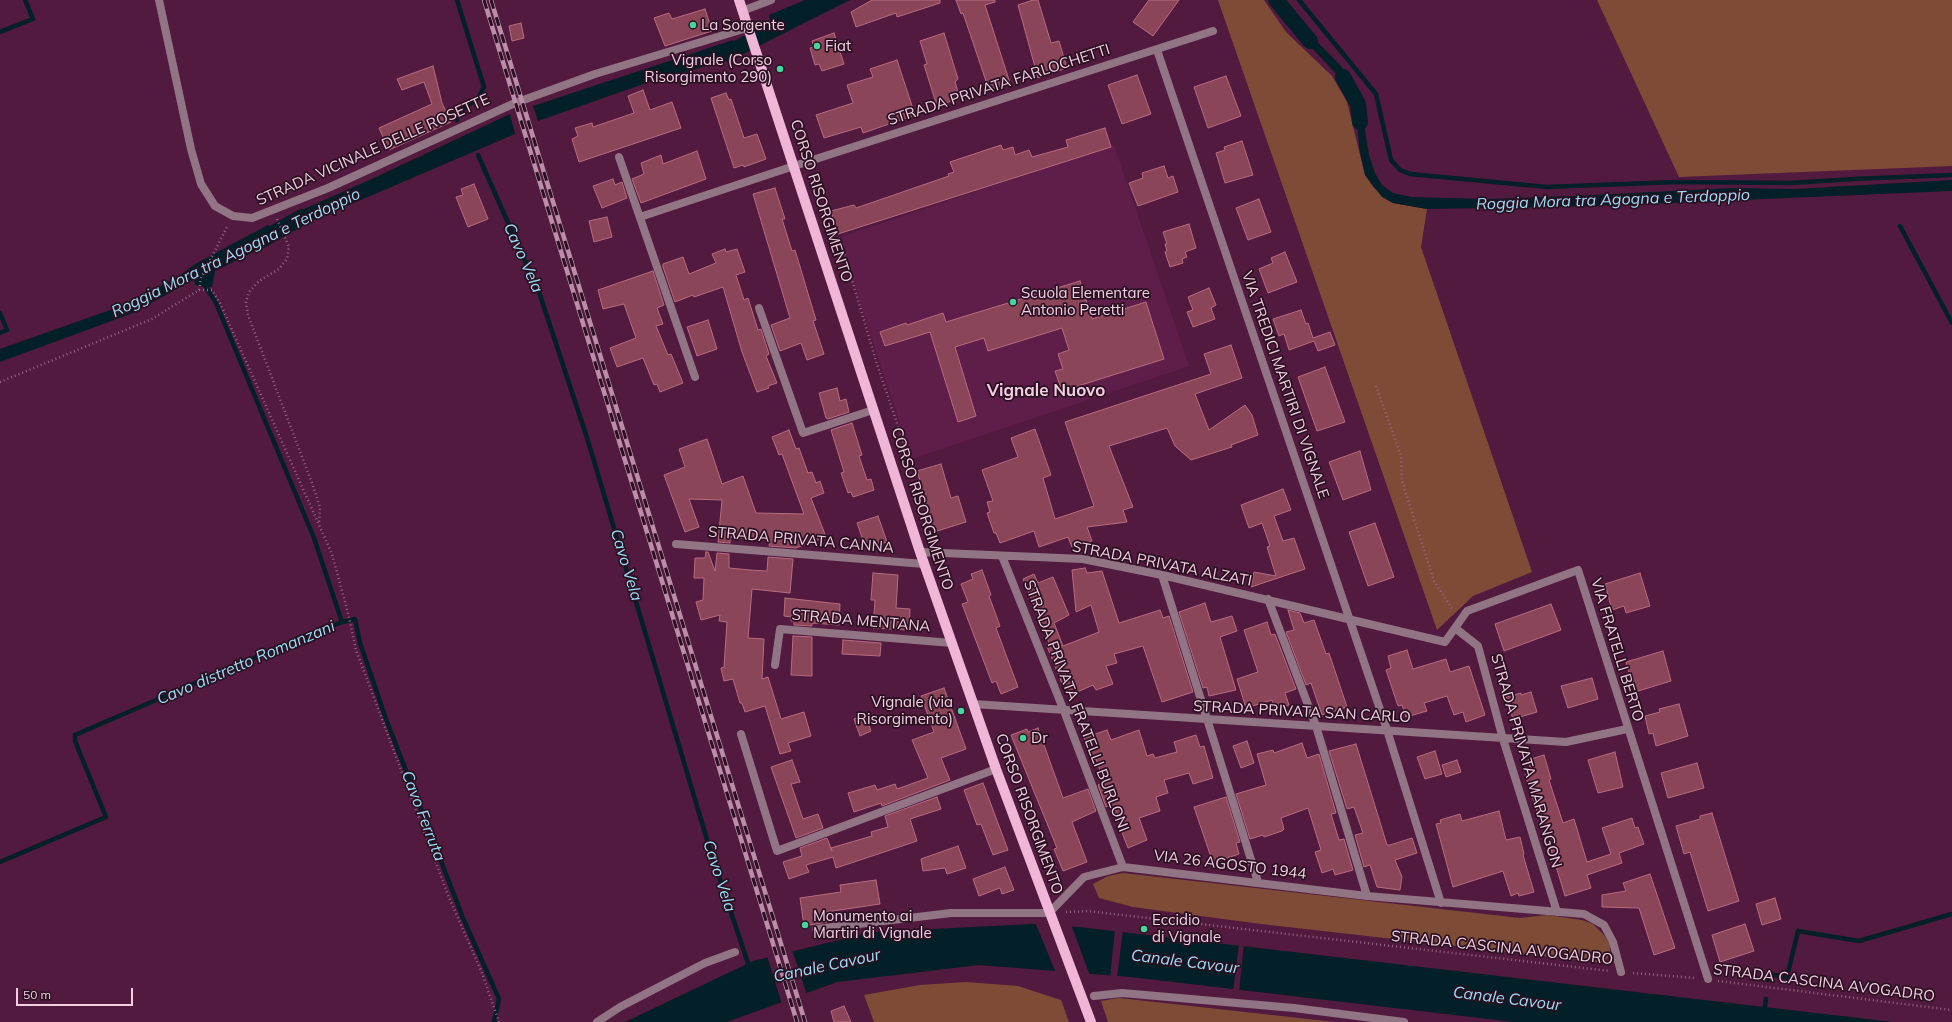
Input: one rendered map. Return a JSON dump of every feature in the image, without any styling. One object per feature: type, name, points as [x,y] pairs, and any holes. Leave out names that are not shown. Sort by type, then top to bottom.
[{"type":"main road","name":"CORSO RISORGIMENTO","points":[[739,0],[924,564],[996,769],[1076,986],[1091,1022]]},
{"type":"street","name":"STRADA VICINALE DELLE ROSETTE","points":[[159,0],[191,148],[201,184],[216,206],[233,216],[252,218],[270,212],[522,100],[595,74],[747,28]]},
{"type":"street","points":[[742,11],[771,0]]},
{"type":"street","name":"STRADA PRIVATA FARLOCHETTI","points":[[640,218],[794,166],[1213,31]]},
{"type":"street","name":"VIA TREDICI MARTIRI DI VIGNALE","points":[[1156,50],[1387,730],[1441,903]]},
{"type":"street","points":[[619,157],[695,377]]},
{"type":"street","points":[[759,308],[803,433],[873,410]]},
{"type":"street","name":"STRADA PRIVATA CANNA","points":[[676,544],[924,564]]},
{"type":"street","name":"STRADA PRIVATA ALZATI","points":[[920,552],[1083,559],[1162,575],[1349,618]]},
{"type":"street","name":"STRADA PRIVATA FRATELLI BURLONI","points":[[1002,556],[1064,710],[1123,867]]},
{"type":"street","name":"VIA FRATELLI BERTO","points":[[1467,611],[1578,570],[1627,729],[1708,979]]},
{"type":"street","points":[[1162,575],[1258,882]]},
{"type":"street","points":[[1268,599],[1316,726],[1367,896]]},
{"type":"street","points":[[1349,618],[1445,642],[1467,611]]},
{"type":"street","name":"STRADA PRIVATA MARANGON","points":[[1455,628],[1478,646],[1503,739],[1557,912]]},
{"type":"street","name":"STRADA MENTANA","points":[[775,665],[780,629],[952,643]]},
{"type":"street","name":"STRADA PRIVATA SAN CARLO","points":[[973,704],[1208,721],[1387,730],[1503,739],[1566,742],[1627,729]]},
{"type":"street","points":[[741,734],[777,851],[996,769]]},
{"type":"street","name":"VIA 26 AGOSTO 1944","points":[[1051,917],[1084,878],[1123,867],[1367,896],[1584,914],[1604,925],[1613,942],[1621,972]]},
{"type":"street","points":[[816,929],[951,913],[1051,917]]},
{"type":"street","points":[[597,1022],[620,1007],[705,963],[735,952]]},
{"type":"street","points":[[1094,996],[1122,993],[1294,1008],[1404,1022]]},
{"type":"path","points":[[199,290],[201,278],[206,267],[233,216]]},
{"type":"path","points":[[277,219],[289,247],[287,259],[279,269],[260,281],[249,292],[246,302],[248,315],[320,507],[318,524]]},
{"type":"path","points":[[841,242],[876,361],[906,450],[906,465]]},
{"type":"path","points":[[0,382],[152,318],[199,290],[212,290],[229,320],[332,554],[348,613],[356,650],[448,894],[494,1006],[498,1022]]},
{"type":"path","points":[[1376,386],[1402,456],[1402,481],[1434,580],[1453,610],[1467,611]]},
{"type":"path","name":"STRADA CASCINA AVOGADRO","points":[[1051,917],[1087,911],[1621,972],[1708,979],[1952,1010]]},
{"type":"shaded area","points":[[1218,0],[1264,0],[1286,32],[1332,76],[1347,102],[1365,175],[1374,188],[1393,203],[1427,209],[1421,247],[1532,572],[1473,596],[1437,630]]},
{"type":"shaded area","points":[[1597,0],[1952,0],[1952,166],[1679,177]]},
{"type":"shaded area","name":"Scuola Elementare Antonio Peretti","points":[[1114,145],[1189,366],[912,459],[838,238]]},
{"type":"shaded area","points":[[1123,873],[1520,918],[1547,915],[1582,920],[1593,924],[1604,935],[1610,944],[1610,953],[1606,961],[1597,962],[1261,924],[1133,907],[1099,898],[1093,884],[1108,876]]},
{"type":"shaded area","points":[[966,982],[1018,986],[1061,1000],[1069,1022],[874,1022],[864,995],[920,985]]},
{"type":"shaded area","points":[[1119,998],[1335,1022],[1108,1022],[1101,1001]]},
{"type":"water","points":[[805,0],[850,0],[774,38],[769,15]]},
{"type":"water","points":[[1270,0],[1280,0],[1295,19],[1289,24]]},
{"type":"water","points":[[1299,23],[1341,66],[1359,93],[1351,96],[1342,80],[1293,28]]},
{"type":"water","points":[[733,40],[739,57],[649,82],[538,121],[533,106]]},
{"type":"water","points":[[1360,99],[1369,155],[1375,173],[1382,185],[1393,193],[1412,197],[1487,199],[1732,188],[1794,189],[1952,180],[1952,191],[1600,206],[1427,209],[1393,203],[1382,197],[1365,175],[1359,147],[1357,119],[1351,101]]},
{"type":"water","points":[[510,114],[515,134],[286,232],[283,224],[286,217],[374,178]]},
{"type":"water","points":[[268,225],[275,229],[280,239],[215,271],[212,287],[197,286],[193,280],[133,313],[0,362],[0,349],[127,304],[179,276],[195,264]]},
{"type":"water","name":"Canale Cavour","points":[[1032,924],[1079,927],[1893,1022],[1514,1022],[1130,977],[979,965],[837,982],[727,1022],[625,1022],[753,961],[872,932]]},
{"type":"pier","points":[[1035,922],[1071,924],[1090,976],[1056,973]]},
{"type":"pier","points":[[1115,929],[1123,930],[1117,978],[1110,978]]},
{"type":"pier","points":[[1239,944],[1244,944],[1239,992],[1233,991]]},
{"type":"pier","points":[[792,950],[807,995],[782,1004],[767,956]]},
{"type":"building","points":[[872,0],[940,0],[940,3],[897,17],[896,13],[856,27],[851,12]]},
{"type":"building","points":[[956,0],[995,0],[995,2],[985,5],[1010,83],[989,90],[963,13],[961,14]]},
{"type":"building","points":[[1033,0],[1038,0],[1051,43],[1059,41],[1067,68],[1038,78],[1018,5]]},
{"type":"building","points":[[1149,0],[1179,0],[1153,36],[1133,22]]},
{"type":"building","points":[[705,9],[712,31],[665,46],[654,18],[669,13],[672,19]]},
{"type":"building","points":[[521,23],[524,38],[512,41],[509,26]]},
{"type":"building","points":[[834,33],[844,64],[822,71],[819,64],[815,65],[810,48],[814,47],[812,41]]},
{"type":"building","points":[[944,33],[958,79],[955,82],[960,98],[937,106],[924,65],[927,64],[920,41]]},
{"type":"building","points":[[897,60],[915,115],[863,133],[861,127],[824,138],[816,115],[853,103],[847,85],[873,77],[870,69]]},
{"type":"building","points":[[433,66],[442,103],[451,122],[389,150],[379,128],[432,104],[424,82],[402,90],[397,79]]},
{"type":"building","points":[[1137,75],[1151,114],[1122,124],[1108,85]]},
{"type":"building","points":[[1226,76],[1241,116],[1208,128],[1194,87]]},
{"type":"building","points":[[643,90],[650,110],[672,102],[681,128],[579,162],[572,139],[578,136],[575,128],[592,123],[593,127],[634,113],[628,96]]},
{"type":"building","points":[[726,93],[729,100],[731,99],[744,138],[757,134],[766,159],[744,167],[743,165],[734,168],[711,98]]},
{"type":"building","points":[[1105,128],[1111,147],[838,234],[831,211],[854,205],[856,208],[949,176],[948,174],[954,172],[950,162],[1001,145],[1003,150],[1013,147],[1015,155],[1029,150],[1032,157],[1068,147],[1066,140]]},
{"type":"building","points":[[1242,141],[1253,175],[1225,183],[1216,153],[1225,150],[1224,147]]},
{"type":"building","points":[[697,151],[706,179],[641,203],[632,179],[644,174],[641,163],[661,155],[663,164]]},
{"type":"building","points":[[1164,166],[1168,178],[1173,176],[1178,192],[1138,206],[1129,183],[1143,178],[1142,173]]},
{"type":"building","points":[[613,179],[615,185],[622,182],[627,198],[602,208],[593,186]]},
{"type":"building","points":[[474,184],[488,219],[468,227],[456,197],[463,195],[461,189]]},
{"type":"building","points":[[775,188],[785,219],[782,219],[792,251],[795,250],[816,320],[813,321],[824,354],[807,360],[801,343],[780,351],[771,325],[790,318],[753,194]]},
{"type":"building","points":[[1259,199],[1271,232],[1248,240],[1236,208]]},
{"type":"building","points":[[607,217],[612,237],[594,242],[589,221]]},
{"type":"building","points":[[1189,224],[1196,248],[1185,252],[1187,257],[1182,259],[1183,263],[1170,267],[1165,252],[1167,251],[1165,244],[1167,244],[1163,232]]},
{"type":"building","points":[[725,249],[726,252],[737,249],[745,272],[736,275],[744,300],[748,298],[758,330],[761,329],[769,354],[766,356],[777,383],[768,386],[769,388],[757,392],[742,352],[723,287],[694,297],[693,295],[675,302],[663,267],[663,264],[683,257],[689,274],[716,263],[712,254]]},
{"type":"building","points":[[1285,252],[1297,282],[1268,293],[1259,269],[1273,263],[1271,258]]},
{"type":"building","points":[[653,271],[664,305],[657,308],[663,324],[656,326],[668,355],[671,354],[683,383],[660,392],[657,384],[654,385],[643,358],[617,367],[610,348],[636,338],[624,304],[603,309],[598,290]]},
{"type":"building","points":[[1080,281],[1092,319],[1146,302],[1164,359],[1062,391],[1055,371],[1063,369],[1058,354],[1069,350],[1062,328],[988,351],[984,338],[955,347],[976,416],[958,422],[930,332],[885,346],[880,332],[943,313],[946,322]]},
{"type":"building","points":[[1209,288],[1216,305],[1211,308],[1215,319],[1193,327],[1187,312],[1193,310],[1188,297]]},
{"type":"building","points":[[1301,310],[1306,324],[1308,323],[1313,338],[1330,332],[1335,345],[1318,351],[1314,341],[1289,350],[1284,334],[1279,336],[1273,319]]},
{"type":"building","points":[[708,320],[717,349],[697,356],[687,327]]},
{"type":"building","points":[[1231,345],[1242,378],[1195,394],[1209,430],[1245,405],[1252,415],[1258,435],[1231,445],[1232,447],[1191,460],[1175,446],[1167,428],[1109,446],[1133,507],[1123,510],[1127,522],[1087,527],[1092,541],[1072,547],[1068,537],[1039,547],[1034,531],[1000,543],[996,533],[994,533],[987,513],[990,512],[987,502],[993,501],[982,470],[1018,457],[1011,438],[1035,429],[1051,475],[1043,478],[1055,519],[1094,506],[1065,422],[1211,374],[1204,354]]},
{"type":"building","points":[[1325,367],[1345,422],[1317,431],[1298,377]]},
{"type":"building","points":[[837,388],[840,401],[846,399],[849,412],[828,419],[826,418],[819,393]]},
{"type":"building","points":[[852,423],[862,455],[859,456],[867,480],[871,479],[874,490],[853,497],[851,492],[848,493],[841,473],[844,472],[831,430]]},
{"type":"building","points":[[789,430],[796,449],[799,448],[808,473],[812,472],[816,483],[820,481],[824,493],[811,498],[826,537],[796,548],[769,546],[770,540],[730,537],[730,543],[718,542],[722,500],[689,499],[699,527],[685,532],[664,475],[685,467],[679,449],[707,439],[722,484],[743,476],[756,513],[804,514],[782,454],[779,455],[772,437]]},
{"type":"building","points":[[1360,451],[1371,490],[1343,500],[1329,462]]},
{"type":"building","points":[[941,464],[951,498],[958,496],[966,522],[934,532],[919,484],[921,484],[917,471]]},
{"type":"building","points":[[1283,489],[1291,510],[1274,516],[1283,541],[1294,538],[1305,569],[1251,587],[1254,572],[1276,576],[1267,547],[1270,546],[1262,523],[1249,528],[1241,505]]},
{"type":"building","points":[[878,516],[887,542],[866,549],[857,523]]},
{"type":"building","points":[[1375,523],[1394,577],[1368,586],[1349,532]]},
{"type":"building","points":[[706,552],[708,552],[715,571],[717,553],[729,554],[729,568],[750,570],[767,571],[768,557],[793,559],[790,593],[752,589],[748,638],[764,639],[762,679],[768,677],[781,719],[804,712],[811,736],[788,743],[791,751],[780,754],[765,706],[745,712],[742,703],[740,703],[733,679],[724,681],[721,668],[724,667],[727,622],[719,621],[720,615],[701,620],[696,602],[703,600],[704,578],[694,578],[695,558],[705,558]]},
{"type":"building","points":[[1085,568],[1087,573],[1102,571],[1119,623],[1160,610],[1163,618],[1169,616],[1193,692],[1162,702],[1143,646],[1114,654],[1117,663],[1106,666],[1113,684],[1096,690],[1093,685],[1077,692],[1076,694],[1066,693],[1046,644],[1049,643],[1023,579],[1034,574],[1038,583],[1053,577],[1069,615],[1054,623],[1063,646],[1099,632],[1091,605],[1076,612],[1072,570]]},
{"type":"building","points":[[982,570],[991,595],[989,596],[1000,626],[996,628],[1018,687],[1001,694],[996,681],[992,683],[962,604],[968,602],[961,584],[973,579],[971,574]]},
{"type":"building","points":[[873,573],[898,575],[896,608],[910,609],[909,630],[873,628],[875,600],[871,600]]},
{"type":"building","points":[[1640,573],[1650,606],[1626,613],[1624,606],[1612,610],[1605,584]]},
{"type":"building","points":[[785,598],[840,604],[839,625],[812,623],[812,626],[794,625],[794,621],[791,621],[791,617],[784,616]]},
{"type":"building","points":[[1205,603],[1211,622],[1232,616],[1237,631],[1220,637],[1236,690],[1209,696],[1207,687],[1203,688],[1179,612]]},
{"type":"building","points":[[1551,604],[1561,630],[1504,651],[1495,624]]},
{"type":"building","points":[[1288,610],[1300,613],[1304,623],[1314,620],[1326,654],[1329,653],[1347,707],[1322,715],[1311,683],[1306,685],[1286,632],[1294,630]]},
{"type":"building","points":[[1267,622],[1271,635],[1275,634],[1296,689],[1285,693],[1289,705],[1275,709],[1272,700],[1246,708],[1237,679],[1258,672],[1244,630]]},
{"type":"building","points":[[793,636],[812,637],[812,676],[791,675]]},
{"type":"building","points":[[843,640],[881,643],[880,656],[842,654]]},
{"type":"building","points":[[1407,650],[1413,669],[1446,659],[1450,672],[1469,666],[1485,715],[1466,722],[1463,712],[1454,715],[1447,696],[1424,703],[1427,711],[1406,717],[1402,705],[1398,706],[1386,670],[1391,668],[1388,656]]},
{"type":"building","points":[[1663,651],[1671,681],[1635,692],[1626,662]]},
{"type":"building","points":[[1592,678],[1598,699],[1568,708],[1561,686]]},
{"type":"building","points":[[944,688],[966,749],[941,758],[950,780],[882,806],[881,803],[854,812],[848,793],[875,785],[877,790],[895,784],[897,789],[928,778],[912,740],[934,732],[921,696]]},
{"type":"building","points":[[1531,692],[1537,712],[1513,719],[1506,697]]},
{"type":"building","points":[[1679,704],[1688,736],[1656,746],[1653,733],[1649,734],[1645,716],[1660,712],[1659,709]]},
{"type":"building","points":[[865,714],[871,731],[860,736],[854,719]]},
{"type":"building","points":[[1038,728],[1063,798],[1088,789],[1096,811],[1072,822],[1087,862],[1063,871],[1054,849],[1057,848],[1011,735],[1027,729],[1028,732]]},
{"type":"building","points":[[1107,730],[1111,740],[1139,730],[1147,756],[1153,754],[1155,758],[1177,752],[1174,742],[1196,735],[1200,747],[1204,746],[1213,778],[1193,784],[1189,773],[1164,780],[1168,793],[1156,797],[1160,811],[1139,818],[1147,840],[1128,848],[1114,812],[1111,813],[1109,805],[1106,807],[1098,785],[1104,782],[1096,759],[1093,760],[1084,738]]},
{"type":"building","points":[[1247,741],[1254,763],[1241,768],[1233,746]]},
{"type":"building","points":[[1302,743],[1307,758],[1319,754],[1336,813],[1331,814],[1339,840],[1344,839],[1353,870],[1335,875],[1333,869],[1322,873],[1315,852],[1321,850],[1308,808],[1281,818],[1284,829],[1282,831],[1264,837],[1263,835],[1250,839],[1236,794],[1266,785],[1257,754],[1273,750],[1274,753]]},
{"type":"building","points":[[1356,744],[1387,845],[1412,838],[1417,853],[1395,860],[1402,877],[1400,890],[1377,887],[1370,865],[1364,867],[1355,835],[1363,833],[1354,807],[1347,809],[1329,751]]},
{"type":"building","points":[[1435,751],[1442,774],[1425,779],[1417,757]]},
{"type":"building","points":[[1615,752],[1623,787],[1598,793],[1588,760]]},
{"type":"building","points":[[1544,755],[1551,779],[1549,780],[1563,823],[1574,819],[1587,862],[1611,854],[1602,828],[1632,818],[1635,828],[1638,827],[1644,844],[1619,853],[1622,863],[1587,875],[1591,888],[1565,896],[1540,813],[1538,814],[1525,775],[1532,773],[1528,760]]},
{"type":"building","points":[[792,760],[800,782],[791,784],[803,819],[818,814],[823,828],[796,838],[771,767]]},
{"type":"building","points":[[1457,760],[1461,772],[1446,777],[1442,765]]},
{"type":"building","points":[[1697,763],[1704,788],[1668,798],[1661,773]]},
{"type":"building","points":[[983,783],[1008,850],[993,855],[981,824],[977,825],[964,790]]},
{"type":"building","points":[[937,797],[941,809],[910,819],[917,841],[836,868],[833,857],[806,865],[809,872],[789,879],[783,862],[802,856],[800,848],[827,838],[832,851],[831,848],[872,836],[871,832],[888,827],[885,816]]},
{"type":"building","points":[[1226,797],[1240,842],[1236,843],[1239,854],[1213,863],[1194,807]]},
{"type":"building","points":[[1499,811],[1506,840],[1520,837],[1523,855],[1534,892],[1519,896],[1518,893],[1511,896],[1503,871],[1453,887],[1436,824],[1441,823],[1440,820],[1460,814],[1462,821]]},
{"type":"building","points":[[1712,813],[1739,901],[1708,911],[1690,852],[1684,854],[1676,826],[1700,819],[1700,816]]},
{"type":"building","points":[[958,846],[966,868],[947,874],[945,868],[923,871],[921,859]]},
{"type":"building","points":[[1005,867],[1014,890],[1002,894],[1000,888],[979,896],[973,879]]},
{"type":"building","points":[[1650,874],[1675,948],[1654,955],[1639,908],[1602,907],[1602,895],[1626,891],[1623,883]]},
{"type":"building","points":[[876,880],[880,904],[826,912],[827,922],[804,926],[800,898],[841,892],[840,885]]},
{"type":"building","points":[[1775,898],[1781,919],[1762,925],[1756,904]]},
{"type":"building","points":[[1745,924],[1754,951],[1720,962],[1712,935]]},
{"type":"building","points":[[844,1006],[851,1022],[834,1022],[831,1011]]},
{"type":"waterway","name":"Cavo distretto Romanzani","points":[[0,32],[33,19],[25,0]]},
{"type":"waterway","name":"Cavo Vela","points":[[457,0],[484,87],[479,97],[456,115],[457,120]]},
{"type":"waterway","name":"Roggia Mora tra Agogna e Terdoppio","points":[[1276,0],[1310,41]]},
{"type":"waterway","points":[[1299,0],[1376,94],[1391,160],[1400,170],[1410,174],[1547,187],[1676,182],[1791,183],[1952,175]]},
{"type":"waterway","name":"Roggia Mora tra Agogna e Terdoppio","points":[[716,56],[732,51],[790,21]]},
{"type":"waterway","name":"Roggia Mora tra Agogna e Terdoppio","points":[[1343,77],[1358,104],[1360,122]]},
{"type":"waterway","name":"Cavo Vela","points":[[478,155],[540,295],[588,441],[711,853],[750,969]]},
{"type":"waterway","name":"Roggia Mora tra Agogna e Terdoppio","points":[[258,242],[302,217]]},
{"type":"waterway","points":[[1900,226],[1952,323]]},
{"type":"waterway","name":"Cavo distretto Romanzani","points":[[203,282],[216,303],[314,538],[342,622]]},
{"type":"waterway","name":"Cavo distretto Romanzani","points":[[0,313],[7,330],[0,333]]},
{"type":"waterway","name":"Cavo distretto Romanzani","points":[[0,862],[106,817],[75,741],[75,735],[244,662],[342,622],[355,619],[360,643],[386,719],[463,918],[499,999],[494,1022]]},
{"type":"waterway","points":[[1768,980],[1769,974],[1787,977],[1798,931],[1859,941],[1952,914]]},
{"type":"waterway","points":[[1763,1022],[1766,999]]},
{"type":"railway","points":[[484,0],[797,1022]]},
{"type":"railway","points":[[491,0],[805,1022]]},
{"type":"place","name":"La Sorgente","points":[[693,25]]},
{"type":"place","name":"Fiat","points":[[817,46]]},
{"type":"place","name":"Vignale (Corso Risorgimento 290)","points":[[780,69]]},
{"type":"place","name":"Scuola Elementare Antonio Peretti","points":[[1013,302]]},
{"type":"place","name":"Vignale (via Risorgimento)","points":[[961,711]]},
{"type":"place","name":"Dr","points":[[1023,738]]},
{"type":"place","name":"Monumento ai Martiri di Vignale","points":[[805,925]]},
{"type":"place","name":"Eccidio di Vignale","points":[[1144,929]]},
{"type":"district","name":"Vignale Nuovo","points":[[1046,391]]},
{"type":"water label","name":"Cavo Ferruta","points":[[423,816]]}]
